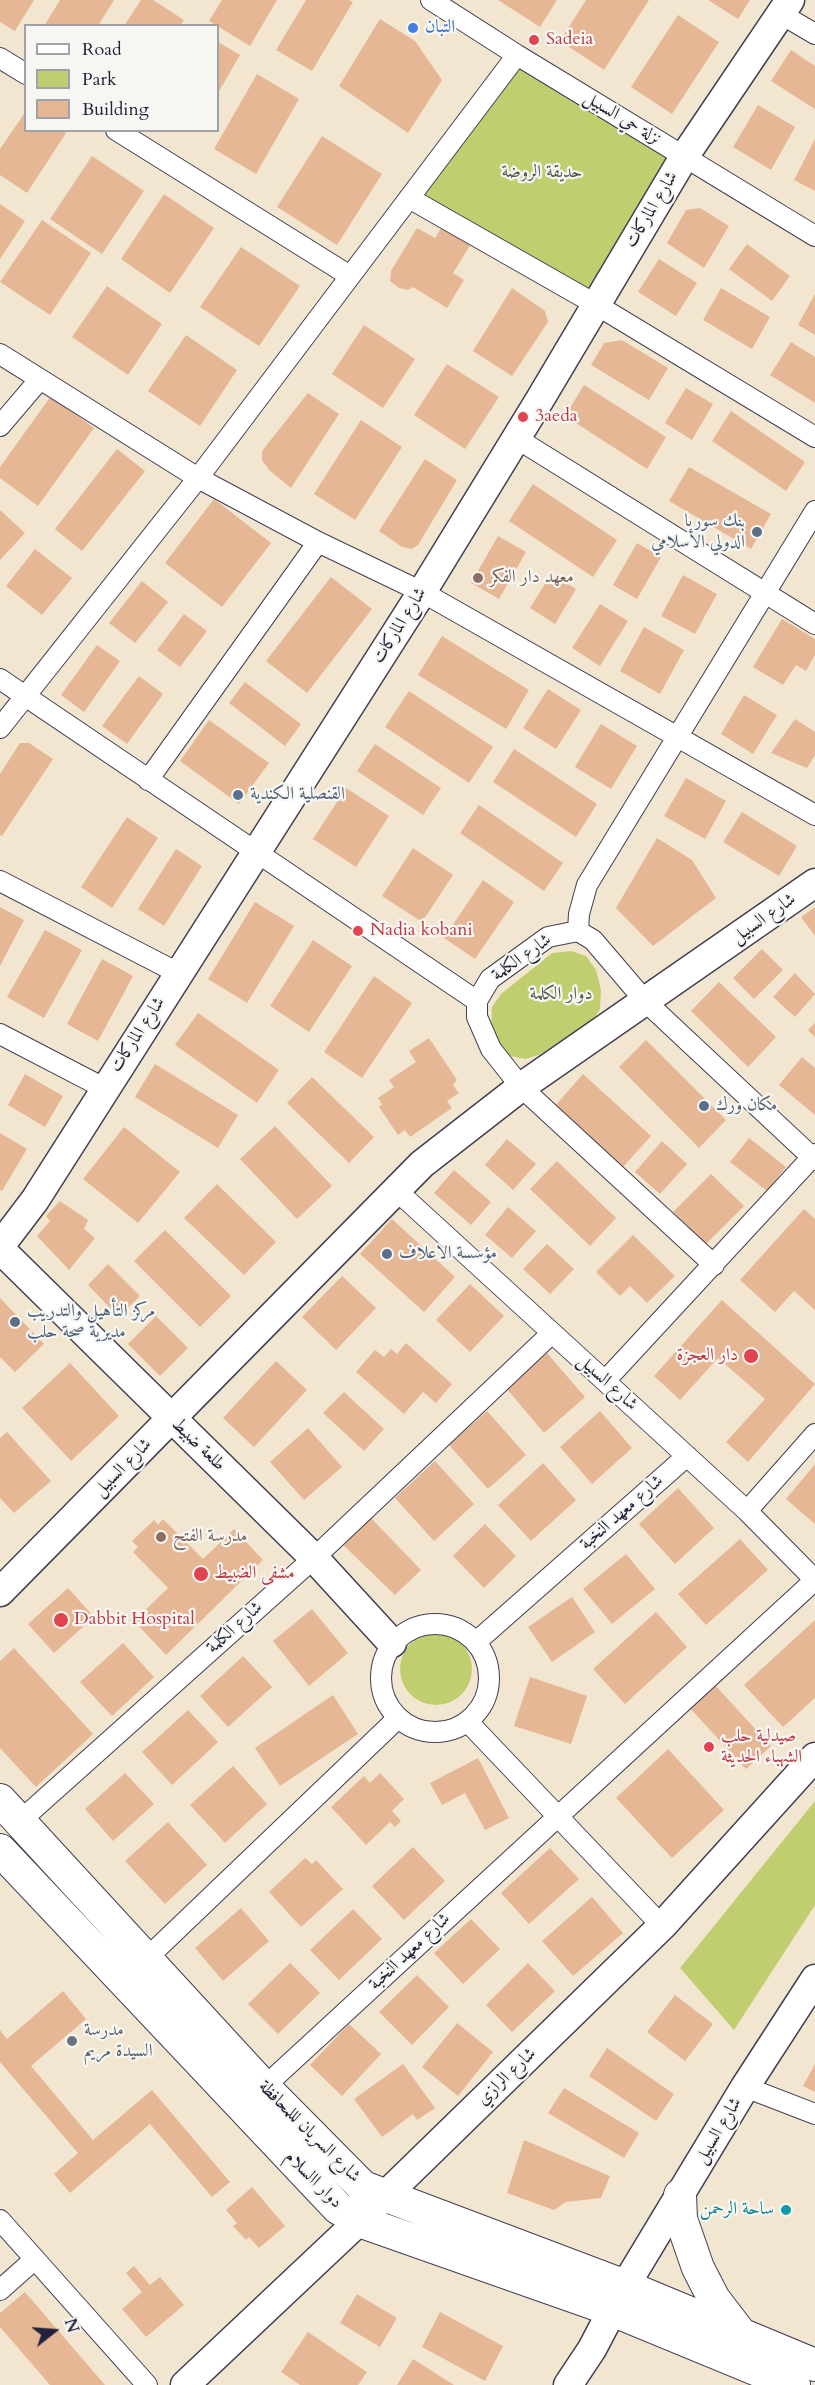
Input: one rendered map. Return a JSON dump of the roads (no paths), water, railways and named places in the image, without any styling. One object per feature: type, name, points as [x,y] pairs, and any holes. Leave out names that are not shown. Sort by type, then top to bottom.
[{"type":"main road","name":"شارع السريان لللمحافظة","points":[[10,1810],[264,2087],[363,2187],[386,2195],[619,2298],[740,2334],[815,2365]]},
{"type":"main road","name":"دوار االسلام","points":[[0,1850],[338,2208],[359,2221],[619,2298],[795,2385]]},
{"type":"main road","points":[[680,2195],[681,2219],[698,2268],[714,2299],[740,2334]]},
{"type":"street","name":"نزلة حي السبيل","points":[[431,0],[517,56],[815,236]]},
{"type":"street","points":[[785,7],[815,34]]},
{"type":"street","name":"شارع الماركات","points":[[0,1248],[35,1200],[104,1088],[422,592],[684,157],[785,7]]},
{"type":"street","points":[[0,728],[198,478],[517,56]]},
{"type":"street","points":[[0,58],[24,73]]},
{"type":"street","points":[[119,132],[350,276]]},
{"type":"street","points":[[409,198],[595,304],[815,437]]},
{"type":"street","points":[[0,354],[198,478],[318,542],[422,592],[815,815]]},
{"type":"street","points":[[0,426],[40,379]]},
{"type":"street","points":[[516,438],[815,624]]},
{"type":"street","points":[[605,1381],[814,1157],[646,1002],[593,940],[578,932],[579,914],[587,885],[815,511]]},
{"type":"street","points":[[148,780],[318,542]]},
{"type":"street","points":[[0,679],[477,1001],[477,1017],[491,1049],[521,1087],[714,1265]]},
{"type":"street","points":[[0,881],[178,973]]},
{"type":"street","name":"شارع السبيل","points":[[0,1592],[422,1164],[521,1087],[815,884]]},
{"type":"street","name":"شارع الكلمة","points":[[477,1001],[490,979],[534,946],[561,932],[578,932]]},
{"type":"street","points":[[0,1034],[104,1088]]},
{"type":"street","name":"شارع السبيل","points":[[396,1190],[747,1511],[815,1580]]},
{"type":"street","name":"طلعة ضبيط","points":[[0,1248],[314,1558],[393,1643]]},
{"type":"street","name":"شارع الكلمة","points":[[10,1810],[314,1558],[552,1333]]},
{"type":"street","points":[[747,1511],[815,1434]]},
{"type":"street","name":"شارع معهد النخبة","points":[[476,1642],[687,1456]]},
{"type":"street","name":"شارع معهد النخبة","points":[[264,2087],[815,1580]]},
{"type":"street","points":[[433,1624],[449,1625],[464,1632],[476,1642],[486,1657],[490,1675],[488,1693],[480,1709],[468,1722],[440,1733],[425,1732],[410,1727],[398,1718],[388,1706],[382,1691],[381,1676],[384,1660],[393,1643],[417,1627],[433,1624]]},
{"type":"street","points":[[146,1959],[398,1718]]},
{"type":"street","points":[[468,1722],[662,1926]]},
{"type":"street","name":"شارع الرازي","points":[[185,2385],[359,2221],[662,1926],[815,1756]]},
{"type":"street","name":"شارع السبيل","points":[[568,2385],[592,2349],[619,2298],[745,2087],[815,1978]]},
{"type":"street","points":[[745,2087],[815,2114]]},
{"type":"street","points":[[0,2220],[147,2385]]},
{"type":"street","points":[[0,2290],[35,2259]]},
{"type":"place","name":"التبان","points":[[413,28]]},
{"type":"place","name":"Sadeia","points":[[534,40]]},
{"type":"place","name":"3aeda","points":[[523,417]]},
{"type":"place","name":"بنك سوريا الدولي الأسلامي","points":[[757,532]]},
{"type":"place","name":"معهد دار الفكر","points":[[478,578]]},
{"type":"place","name":"القنصلية الكندية","points":[[238,795]]},
{"type":"place","name":"Nadia kobani","points":[[358,931]]},
{"type":"place","name":"مكان ورك","points":[[704,1106]]},
{"type":"place","name":"مؤسسة الاعلاف","points":[[387,1254]]},
{"type":"place","name":"مركز التأهيل والتدريب مديرية صحة حلب","points":[[15,1322]]},
{"type":"place","name":"دار العجزة","points":[[751,1356]]},
{"type":"place","name":"مدرسة الفتح","points":[[161,1537]]},
{"type":"place","name":"مشفى الضبيط","points":[[201,1574]]},
{"type":"place","name":"Dabbit Hospital","points":[[61,1620]]},
{"type":"place","name":"صيدلية حلب الشهباء الحديثة","points":[[709,1747]]},
{"type":"place","name":"مدرسة السيدة مريم","points":[[72,2041]]},
{"type":"place","name":"ساحة الرحمن","points":[[786,2210]]},
{"type":"park label","name":"حديقة الروضة","points":[[542,173]]},
{"type":"park label","name":"دوار الكلمة","points":[[561,995]]}]
